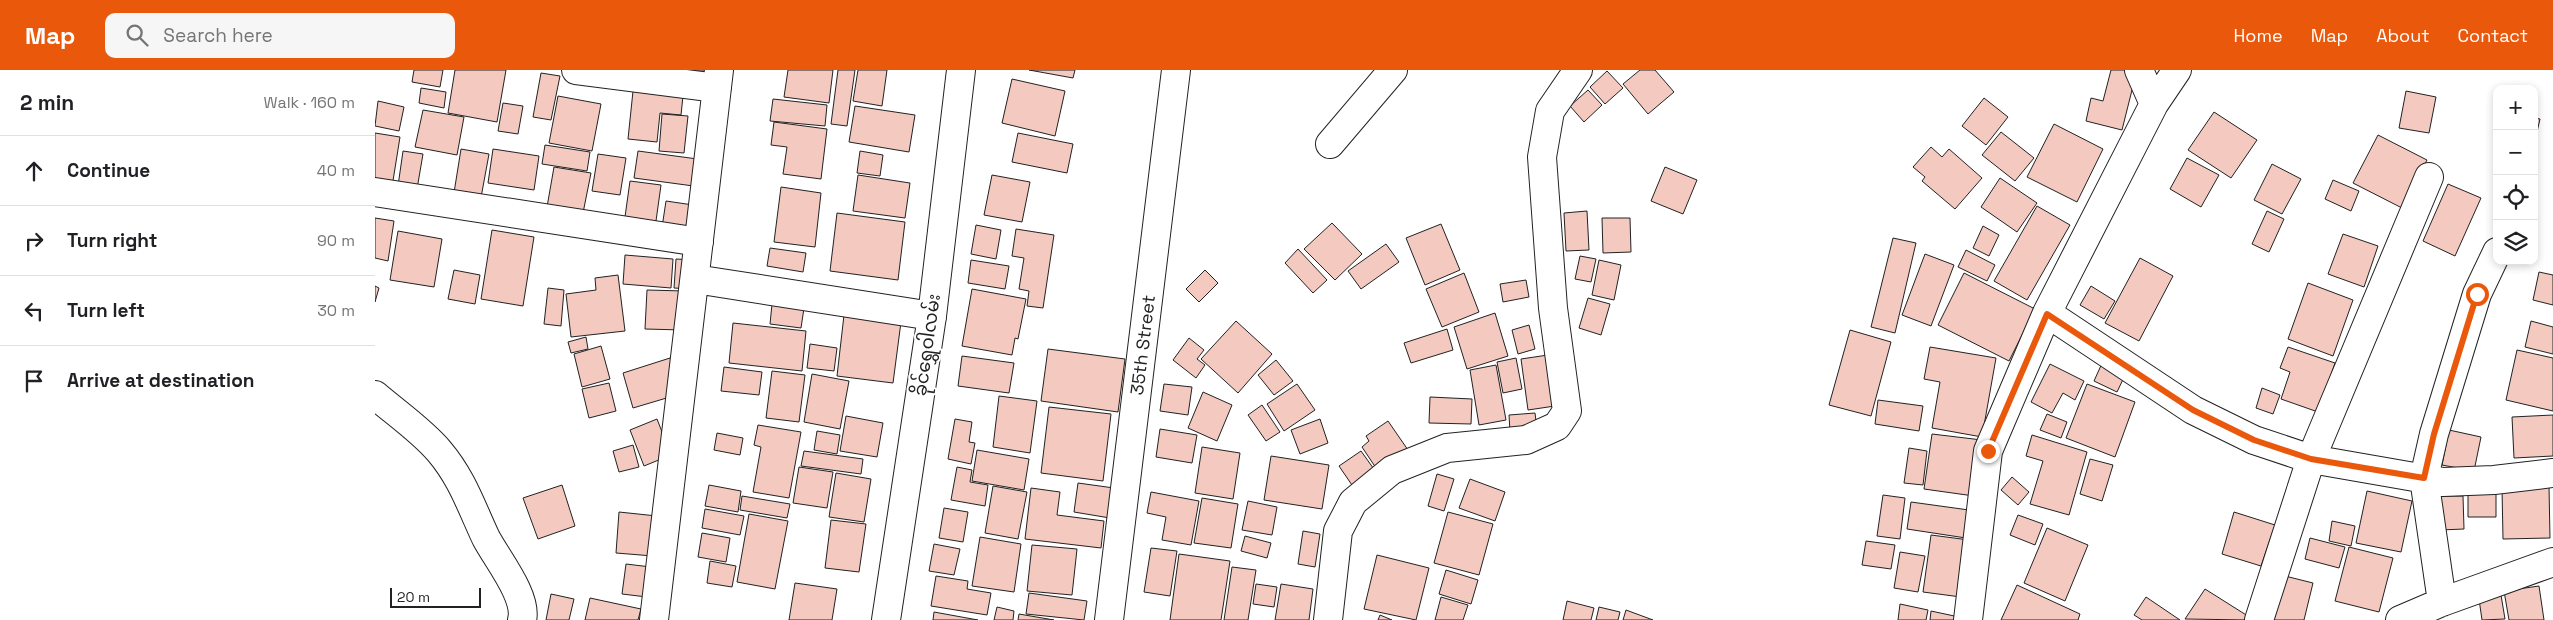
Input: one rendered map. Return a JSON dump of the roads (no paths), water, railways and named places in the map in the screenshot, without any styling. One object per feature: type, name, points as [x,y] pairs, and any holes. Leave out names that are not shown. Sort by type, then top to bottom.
[{"type":"street","points":[[576,70],[718,79],[654,620]]},
{"type":"street","name":"ခိုင်ရွှေဝါလမ်း","points":[[886,620],[932,316],[961,70]]},
{"type":"street","name":"35th Street","points":[[1109,620],[1176,70]]},
{"type":"street","points":[[1330,144],[1393,70]]},
{"type":"street","points":[[2139,70],[2154,104]]},
{"type":"street","points":[[1968,620],[1988,451],[2047,314],[2154,104],[2177,70]]},
{"type":"street","points":[[1328,620],[1338,531],[1353,502],[1392,470],[1447,448],[1526,440],[1557,426],[1567,411],[1553,308],[1542,157],[1550,111],[1565,75]]},
{"type":"street","points":[[2259,620],[2311,459],[2429,177]]},
{"type":"street","points":[[375,192],[699,242]]},
{"type":"street","points":[[2442,602],[2424,478],[2434,434],[2477,294],[2493,260]]},
{"type":"street","points":[[695,279],[932,316]]},
{"type":"street","points":[[2047,314],[2193,410],[2254,440],[2311,459],[2443,482],[2494,480],[2553,473]]},
{"type":"street","points":[[375,395],[438,450],[463,484],[487,538],[511,580],[524,612],[521,620]]},
{"type":"street","points":[[2399,620],[2442,602],[2553,562]]}]
